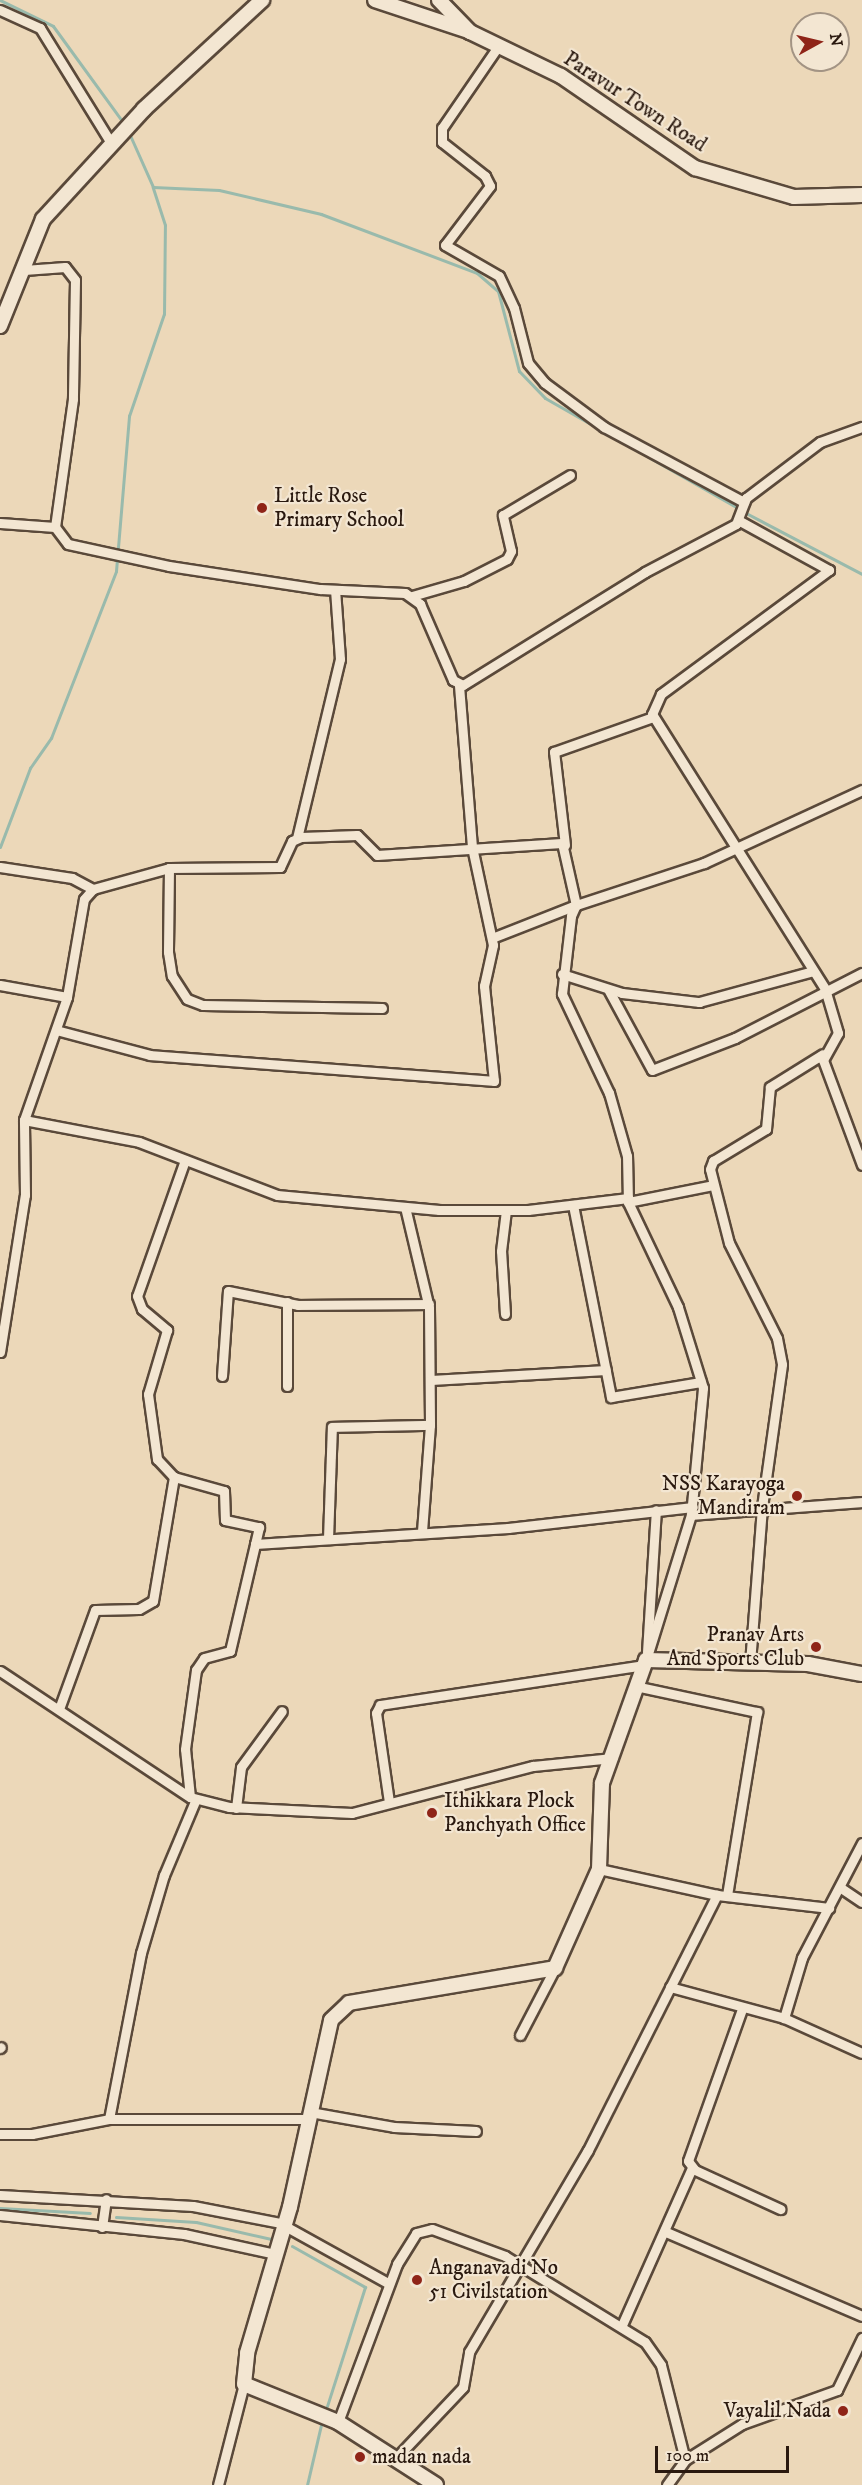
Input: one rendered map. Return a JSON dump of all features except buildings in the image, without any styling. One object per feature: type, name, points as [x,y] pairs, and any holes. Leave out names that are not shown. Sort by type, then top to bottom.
[{"type":"street","points":[[0,326],[43,219],[113,140],[144,109],[262,0]]},
{"type":"street","points":[[375,0],[470,32]]},
{"type":"street","name":"Paravur Town Road","points":[[439,0],[470,32],[497,48],[561,76],[695,168],[794,196],[862,195]]},
{"type":"street","points":[[0,9],[40,28],[113,140]]},
{"type":"street","points":[[497,48],[442,128],[442,142],[485,176],[490,186],[445,245],[499,276],[514,308],[528,363],[545,382],[604,427],[741,511],[829,570],[652,703],[653,717],[734,849],[825,989],[838,1033],[823,1054],[770,1087],[768,1126],[713,1161],[713,1185],[729,1243],[781,1352],[762,1507],[750,1664]]},
{"type":"street","points":[[24,270],[65,267],[75,280],[73,399],[55,527],[68,544],[335,590],[412,596],[464,581],[507,559],[511,551],[503,515],[570,475]]},
{"type":"street","points":[[459,685],[741,511],[820,442],[862,427]]},
{"type":"street","points":[[0,523],[55,527]]},
{"type":"street","points":[[0,1352],[9,1272],[26,1195],[24,1120],[67,997],[84,899],[93,889],[170,868],[280,867],[297,838],[341,652],[335,590]]},
{"type":"street","points":[[56,1030],[150,1055],[309,1064],[490,1083],[497,1073],[484,986],[494,953],[472,848],[459,685],[412,596]]},
{"type":"street","points":[[520,2035],[555,1968],[599,1869],[597,1825],[602,1783],[640,1687],[692,1511],[703,1414],[701,1382],[678,1307],[628,1200],[627,1156],[609,1093],[562,994],[562,974],[576,905],[565,845],[554,752],[653,717]]},
{"type":"street","points":[[492,938],[576,905],[734,849],[862,790]]},
{"type":"street","points":[[297,838],[357,835],[377,855],[553,841],[565,845]]},
{"type":"street","points":[[0,867],[72,878],[93,889]]},
{"type":"street","points":[[170,868],[168,952],[172,976],[187,999],[203,1005],[382,1008]]},
{"type":"street","points":[[562,974],[608,989],[699,1002],[813,970]]},
{"type":"street","points":[[608,989],[652,1070],[735,1038],[825,989],[862,973]]},
{"type":"street","points":[[0,985],[67,997]]},
{"type":"street","points":[[823,1054],[862,1166]]},
{"type":"street","points":[[24,1120],[138,1142],[268,1193],[405,1206],[506,1210],[628,1200],[713,1185]]},
{"type":"street","points":[[109,2119],[141,1953],[164,1875],[193,1798],[186,1741],[196,1670],[204,1658],[230,1651],[259,1527],[225,1520],[220,1488],[174,1477],[157,1459],[156,1429],[148,1407],[167,1329],[144,1311],[137,1296],[185,1160]]},
{"type":"street","points":[[573,1205],[611,1398],[701,1382]]},
{"type":"street","points":[[405,1206],[429,1304],[430,1425],[422,1532]]},
{"type":"street","points":[[505,1314],[501,1251],[506,1210]]},
{"type":"street","points":[[222,1376],[226,1293],[287,1302],[429,1304]]},
{"type":"street","points":[[287,1302],[287,1386]]},
{"type":"street","points":[[431,1380],[606,1370]]},
{"type":"street","points":[[328,1539],[332,1427],[430,1425]]},
{"type":"street","points":[[59,1708],[94,1610],[151,1604],[174,1477]]},
{"type":"street","points":[[255,1544],[422,1532],[656,1510],[692,1511],[862,1502]]},
{"type":"street","points":[[646,1663],[656,1510]]},
{"type":"street","points":[[389,1802],[376,1713],[380,1705],[646,1663],[808,1664],[862,1674]]},
{"type":"street","points":[[0,1671],[59,1708],[114,1751],[193,1798],[236,1808],[340,1814],[533,1766],[613,1758]]},
{"type":"street","points":[[395,2459],[463,2387],[470,2352],[522,2270],[670,1987],[722,1895],[757,1712],[750,1706],[640,1687]]},
{"type":"street","points":[[236,1808],[241,1767],[282,1711]]},
{"type":"street","points":[[784,2018],[802,1958],[842,1888],[862,1843]]},
{"type":"street","points":[[599,1869],[722,1895],[829,1908]]},
{"type":"street","points":[[842,1888],[862,1902]]},
{"type":"street","points":[[218,2485],[243,2384],[246,2353],[286,2225],[331,2020],[342,2006],[555,1968]]},
{"type":"street","points":[[670,1987],[742,2009],[784,2018],[862,2053]]},
{"type":"street","points":[[622,2325],[666,2232],[692,2168],[690,2153],[742,2009]]},
{"type":"street","points":[[0,2134],[32,2134],[109,2119],[309,2116],[394,2127],[476,2131]]},
{"type":"street","points":[[692,2168],[780,2209]]},
{"type":"street","points":[[0,2195],[236,2212],[286,2225],[388,2283]]},
{"type":"street","points":[[103,2224],[106,2202]]},
{"type":"street","points":[[0,2215],[184,2234],[276,2253]]},
{"type":"street","points":[[338,2422],[388,2283],[411,2240],[423,2229],[477,2243],[622,2325],[645,2342],[661,2365],[685,2460]]},
{"type":"street","points":[[666,2232],[862,2316]]},
{"type":"street","points":[[667,2485],[685,2460],[742,2424],[837,2390],[862,2338]]},
{"type":"street","points":[[243,2384],[338,2422],[436,2485]]},
{"type":"waterway","points":[[0,0],[53,26],[125,125]]},
{"type":"waterway","points":[[129,133],[153,187],[219,190],[321,214],[477,273],[498,291],[519,371],[545,398],[738,508]]},
{"type":"waterway","points":[[0,847],[30,768],[51,738],[116,571],[129,416],[164,314],[165,225],[153,187]]},
{"type":"waterway","points":[[744,512],[862,574]]},
{"type":"waterway","points":[[0,2208],[90,2213]]},
{"type":"waterway","points":[[116,2217],[196,2222],[271,2239]]},
{"type":"waterway","points":[[292,2246],[365,2287],[327,2406]]},
{"type":"waterway","points":[[307,2485],[321,2425]]},
{"type":"place","name":"Little Rose Primary School","points":[[262,508]]},
{"type":"place","name":"NSS Karayoga Mandiram","points":[[797,1496]]},
{"type":"place","name":"Pranav Arts And Sports Club","points":[[816,1647]]},
{"type":"place","name":"Ithikkara Plock Panchyath Office","points":[[432,1813]]},
{"type":"place","name":"Anganavadi No 51 Civilstation","points":[[417,2280]]},
{"type":"place","name":"Vayalil Nada","points":[[843,2411]]},
{"type":"place","name":"madan nada","points":[[360,2457]]}]
